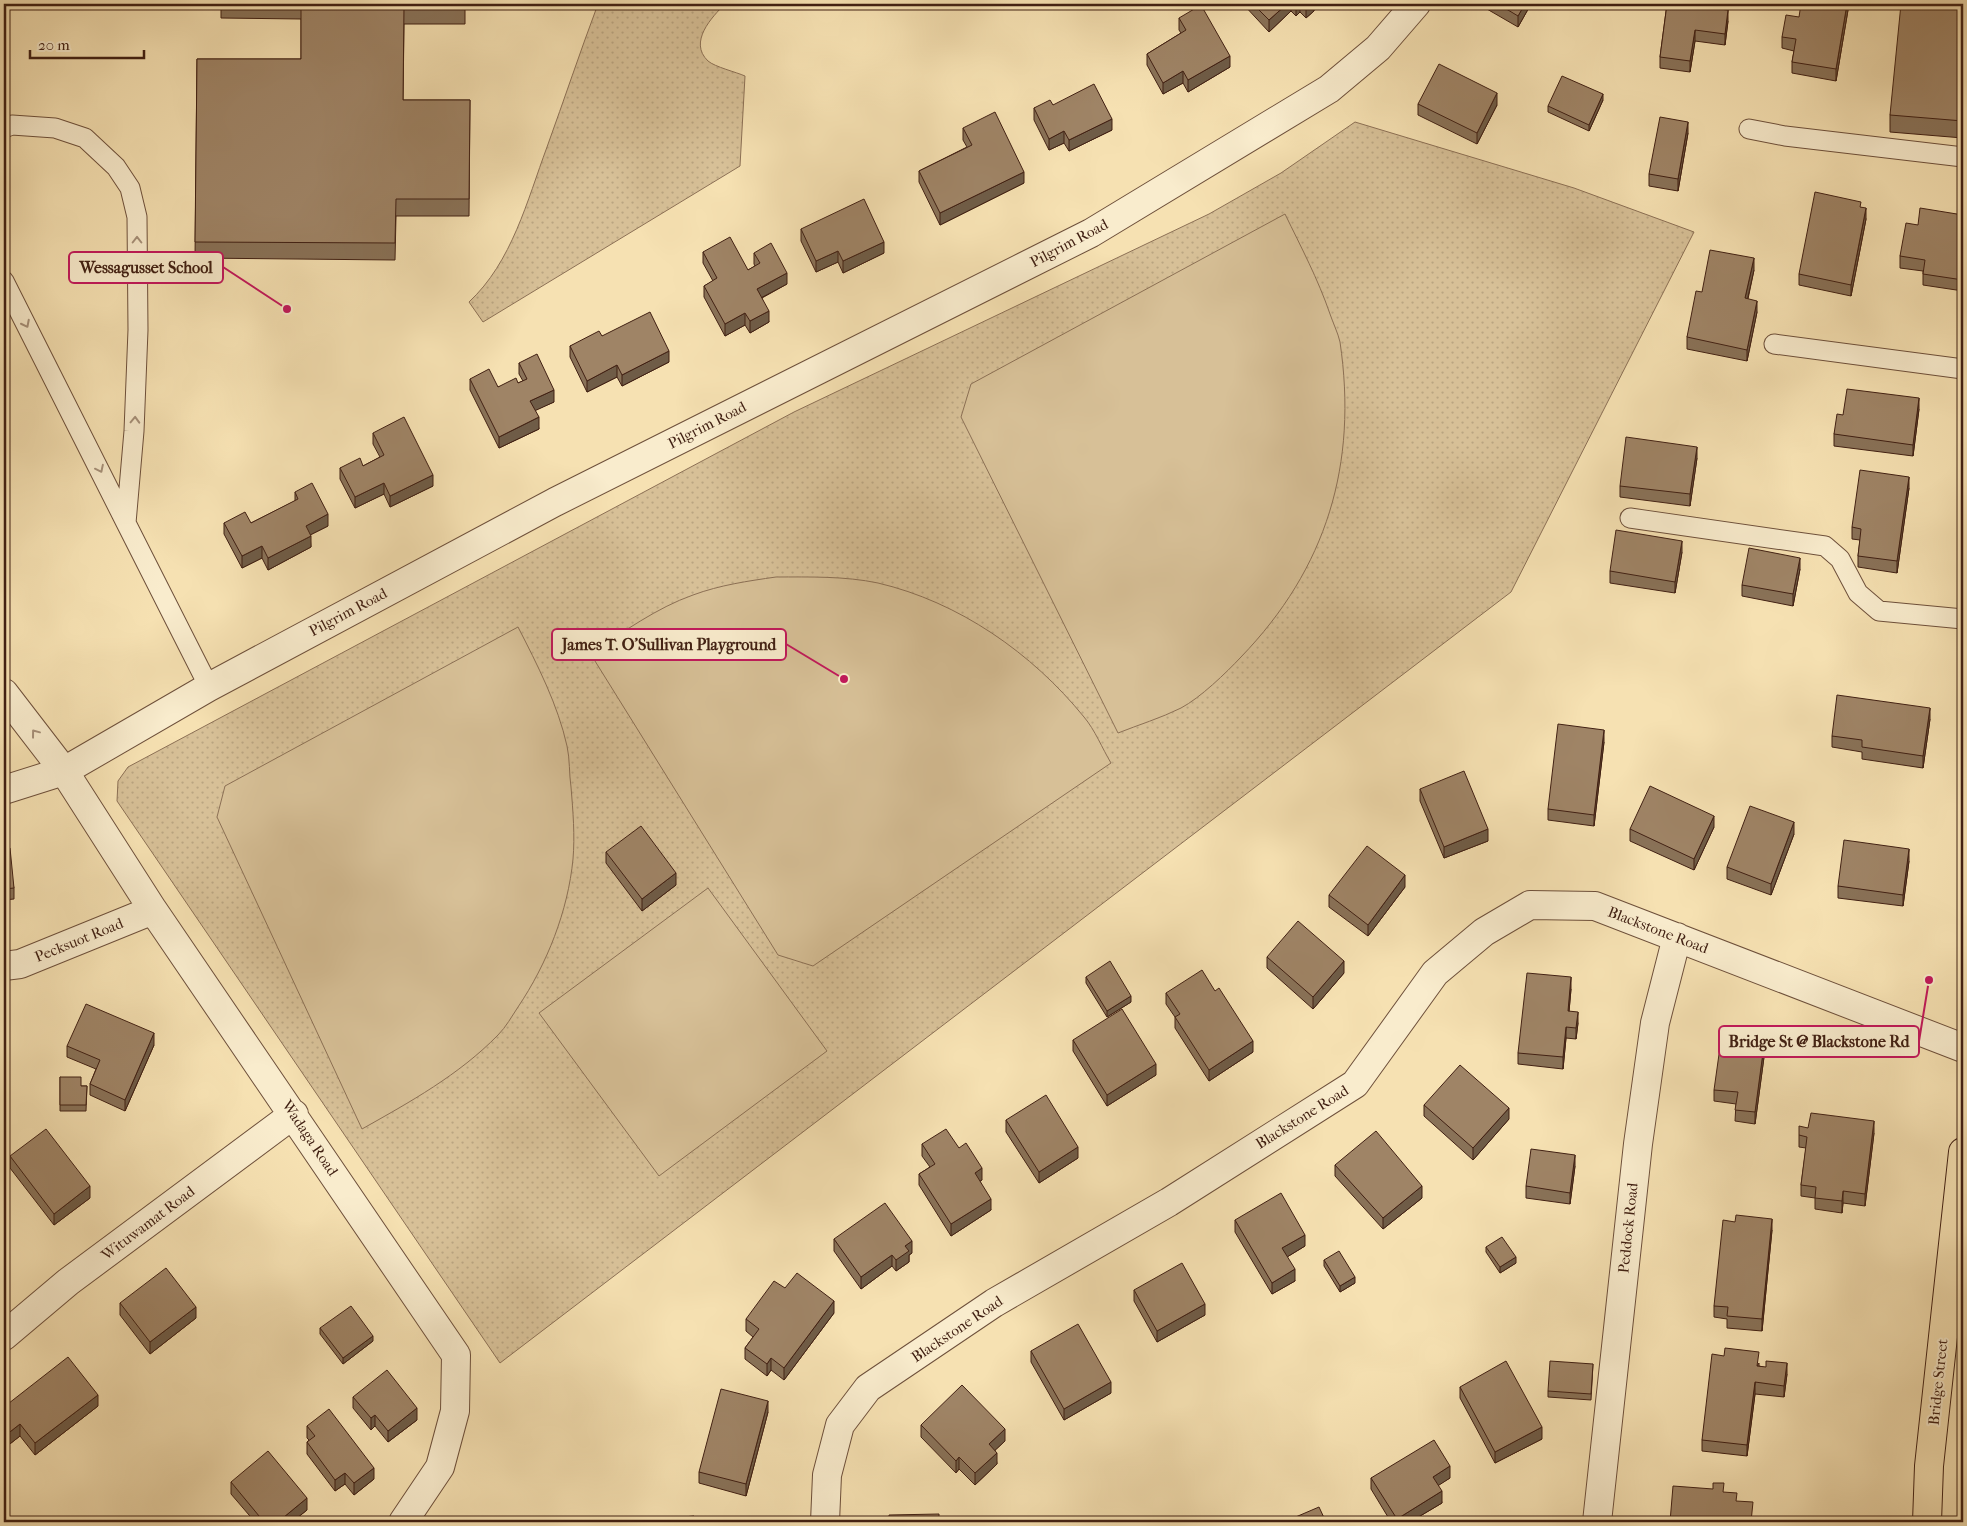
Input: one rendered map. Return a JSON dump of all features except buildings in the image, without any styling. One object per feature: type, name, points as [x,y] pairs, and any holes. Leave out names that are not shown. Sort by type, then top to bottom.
[{"type":"main road","name":"Bridge Street","points":[[1927,1522],[1929,1466],[1963,1152]]},
{"type":"street","name":"Pilgrim Road","points":[[4,790],[64,772],[209,688],[555,502],[1091,234],[1329,89],[1378,48],[1416,4]]},
{"type":"street","points":[[4,693],[64,772]]},
{"type":"street","name":"Wadaga Road","points":[[64,772],[154,910],[456,1355],[455,1411],[440,1467],[403,1522]]},
{"type":"street","name":"Blackstone Road","points":[[825,1522],[827,1475],[840,1425],[868,1388],[994,1304],[1169,1202],[1355,1084],[1435,973],[1484,932],[1530,904],[1595,906],[1963,1048]]},
{"type":"street","name":"Pecksuot Road","points":[[4,966],[20,964],[154,910]]},
{"type":"street","name":"Peddock Road","points":[[1592,1520],[1638,1144],[1655,1023],[1677,937]]},
{"type":"street","name":"Wituwamat Road","points":[[4,1336],[68,1282],[294,1114]]},
{"type":"lane","points":[[4,128],[12,125],[55,128],[85,138],[116,167],[130,188],[137,217],[138,330],[134,431],[126,523]]},
{"type":"lane","points":[[1749,129],[1785,136],[1963,157]]},
{"type":"lane","points":[[4,281],[209,688]]},
{"type":"lane","points":[[1774,344],[1963,369]]},
{"type":"lane","points":[[1630,518],[1825,546],[1840,558],[1858,593],[1879,611],[1963,619]]},
{"type":"shaded area","points":[[598,4],[725,4],[704,30],[700,46],[702,54],[711,63],[745,76],[740,166],[483,322],[469,302],[497,268],[517,230]]},
{"type":"shaded area","points":[[1355,122],[1574,188],[1694,232],[1511,592],[500,1363],[117,801],[118,781],[128,767],[794,412],[1209,214],[1281,173]]},
{"type":"shaded area","points":[[1285,214],[1320,288],[1340,342],[1344,387],[1344,430],[1339,472],[1330,512],[1315,550],[1295,587],[1271,623],[1241,657],[1212,685],[1188,704],[1166,715],[1118,733],[961,417],[971,384]]},
{"type":"shaded area","points":[[776,577],[840,578],[878,583],[937,603],[965,617],[1017,651],[1064,694],[1088,722],[1111,763],[813,966],[778,955],[590,653],[640,621],[679,600],[724,586]]},
{"type":"shaded area","points":[[518,627],[553,700],[568,751],[574,850],[570,879],[561,917],[538,973],[504,1029],[467,1063],[450,1075],[416,1098],[362,1129],[217,817],[225,786]]},
{"type":"shaded area","points":[[708,888],[827,1051],[659,1176],[539,1013]]},
{"type":"place","name":"Wessagusset School","points":[[287,309]]},
{"type":"place","name":"James T. O'Sullivan Playground","points":[[844,679]]},
{"type":"place","name":"Bridge St @ Blackstone Rd","points":[[1929,980]]}]
